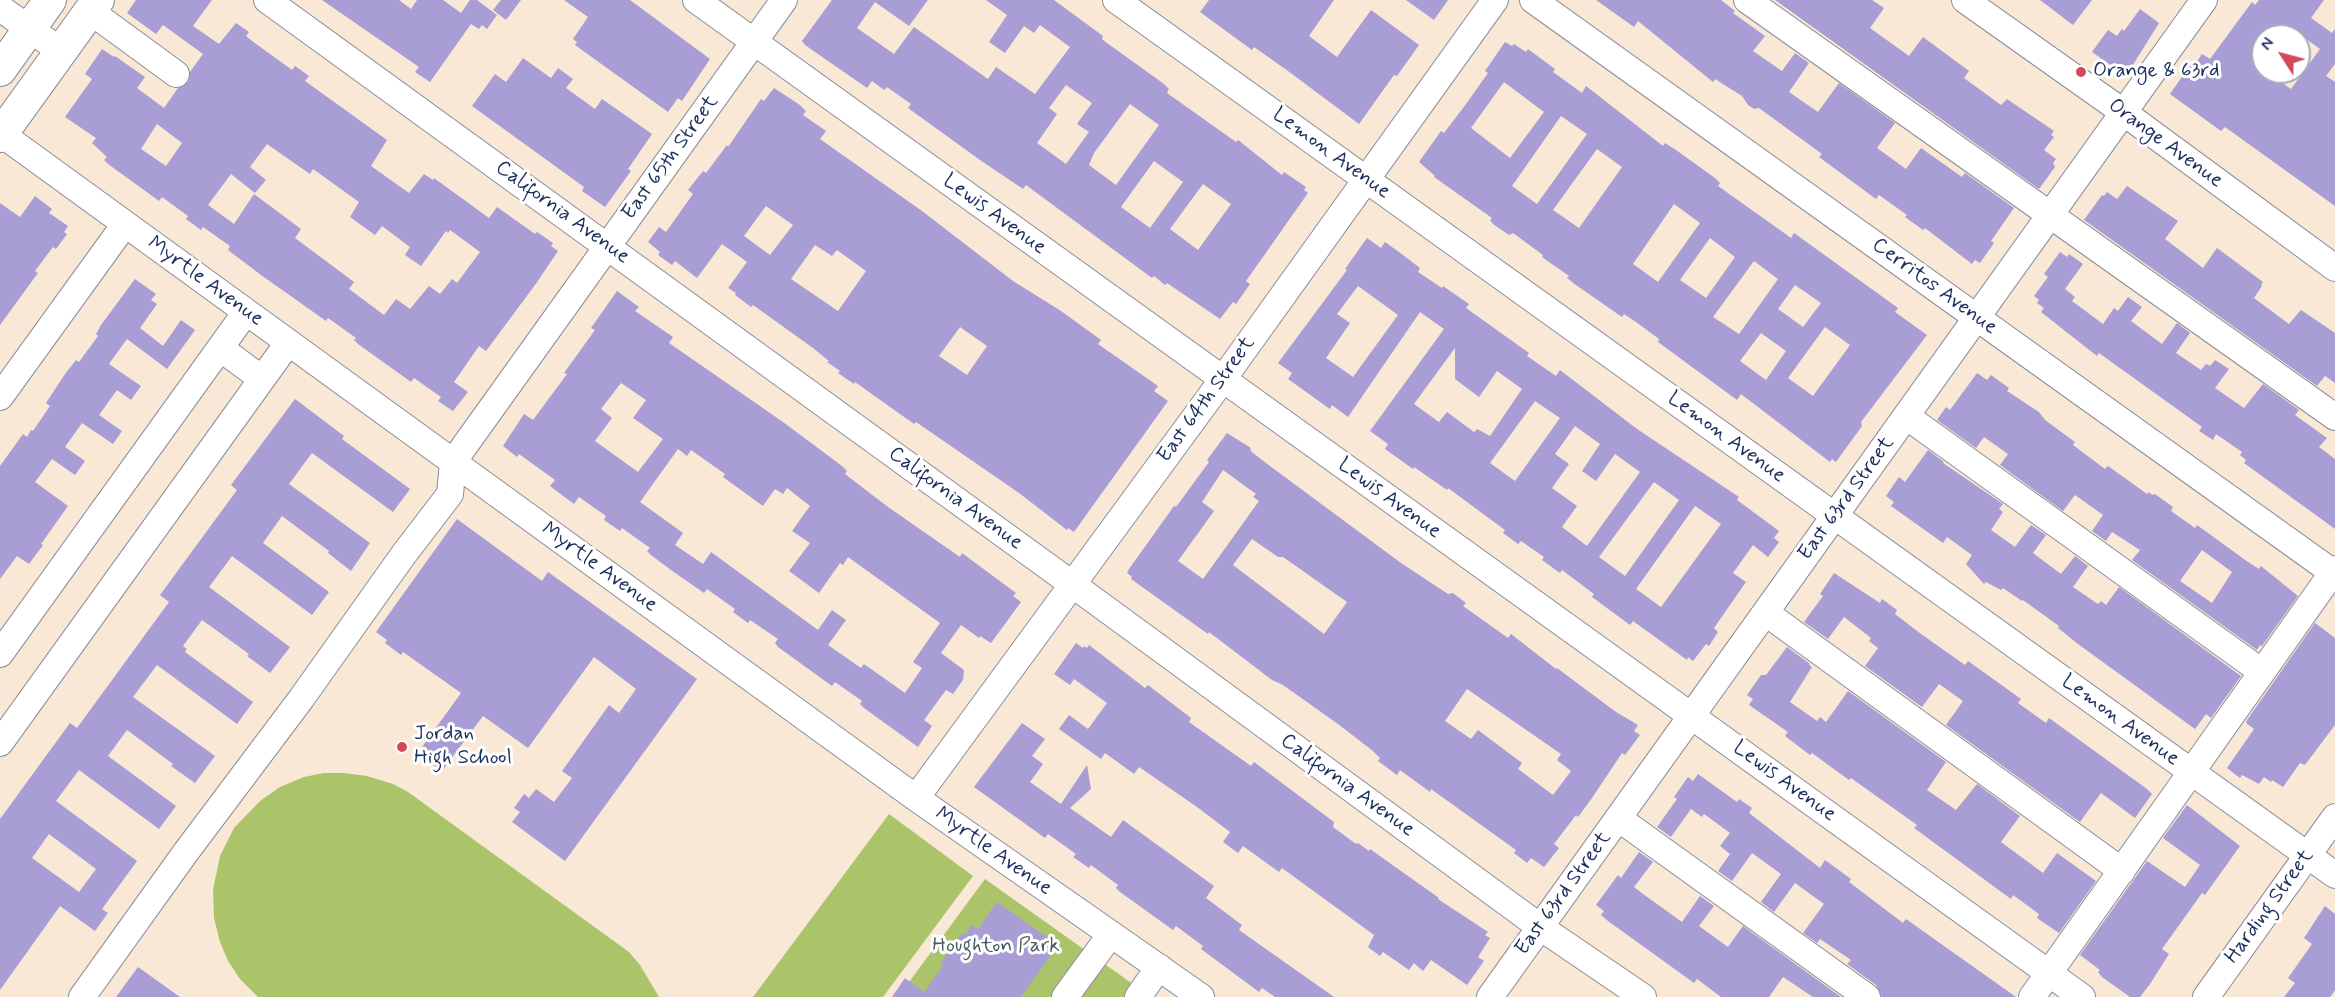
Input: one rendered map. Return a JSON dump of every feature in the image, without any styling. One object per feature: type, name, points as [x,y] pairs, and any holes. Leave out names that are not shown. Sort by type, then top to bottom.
[{"type":"main road","points":[[0,70],[50,0]]},
{"type":"main road","points":[[0,135],[94,5]]},
{"type":"street","name":"California Avenue","points":[[267,0],[608,246],[1540,927],[1642,997]]},
{"type":"street","name":"Lewis Avenue","points":[[696,0],[2082,997]]},
{"type":"street","name":"East 65th Street","points":[[453,462],[784,0]]},
{"type":"street","name":"Lemon Avenue","points":[[1116,0],[2335,875]]},
{"type":"street","name":"East 64th Street","points":[[916,798],[1223,379],[1495,0]]},
{"type":"street","name":"Cerritos Avenue","points":[[1533,0],[2334,572]]},
{"type":"street","points":[[1747,0],[2335,417]]},
{"type":"street","name":"Orange Avenue","points":[[1965,0],[2123,112],[2335,268]]},
{"type":"street","name":"East 63rd Street","points":[[1490,997],[2050,216],[2123,112],[2195,3]]},
{"type":"street","points":[[94,5],[176,74]]},
{"type":"street","points":[[0,8],[61,51]]},
{"type":"street","name":"Myrtle Avenue","points":[[0,135],[916,798],[1201,997]]},
{"type":"street","points":[[0,397],[125,224]]},
{"type":"street","points":[[0,654],[246,312]]},
{"type":"street","points":[[0,743],[288,343]]},
{"type":"street","points":[[220,348],[262,379]]},
{"type":"street","points":[[1906,416],[2262,672]]},
{"type":"street","points":[[82,997],[179,861],[301,699],[404,554],[450,494],[453,462]]},
{"type":"street","points":[[2032,997],[2334,572]]},
{"type":"street","points":[[1766,613],[2122,872]]},
{"type":"street","name":"Harding Street","points":[[2206,997],[2335,817]]},
{"type":"street","points":[[1618,818],[1867,997]]},
{"type":"street","points":[[1065,997],[1111,934]]},
{"type":"street","points":[[1138,997],[1159,967]]},
{"type":"green space","points":[[324,773],[367,776],[393,784],[408,792],[629,952],[640,965],[659,997],[258,997],[240,979],[228,961],[220,942],[214,918],[213,890],[220,856],[234,828],[260,801],[280,787],[304,777]]},
{"type":"green space","points":[[889,814],[973,876],[883,997],[753,997]]},
{"type":"green space","name":"Houghton Park","points":[[985,879],[1151,997],[898,997]]},
{"type":"building","points":[[136,0],[212,0],[193,26],[219,44],[236,23],[249,32],[246,36],[252,41],[292,70],[295,66],[309,76],[305,81],[387,140],[371,166],[409,193],[424,174],[433,180],[434,178],[489,218],[497,207],[535,234],[537,232],[553,243],[551,246],[558,251],[535,285],[486,351],[479,346],[454,382],[468,392],[453,411],[438,401],[441,397],[414,378],[411,382],[358,344],[354,340],[356,338],[328,318],[326,321],[261,275],[228,250],[230,246],[203,227],[201,230],[186,219],[188,216],[162,197],[159,201],[108,164],[104,160],[107,157],[92,143],[96,138],[65,117],[92,79],[85,74],[102,49],[145,77],[137,88],[164,108],[178,88],[188,82],[190,72],[203,54],[163,25],[156,34],[127,13]],"holes":[[[157,124],[182,143],[166,166],[141,149]],[[267,144],[310,174],[313,169],[359,202],[350,217],[375,235],[382,226],[410,247],[405,255],[421,266],[446,231],[448,233],[450,230],[480,252],[457,283],[452,279],[440,294],[429,286],[410,309],[396,299],[384,315],[349,289],[354,282],[295,238],[301,229],[254,194],[234,224],[208,205],[231,174],[255,193],[266,180],[250,167]]]},
{"type":"building","points":[[322,0],[399,0],[411,9],[417,0],[443,0],[461,13],[470,0],[477,0],[497,15],[487,29],[482,25],[479,29],[471,24],[430,82],[415,72],[419,67]]},
{"type":"building","points":[[501,0],[521,0],[506,20],[493,10]]},
{"type":"building","points":[[564,0],[630,0],[710,59],[682,101],[678,98],[668,112],[575,45],[577,42],[573,39],[588,17]]},
{"type":"building","points":[[832,0],[928,0],[909,26],[875,2],[857,28],[894,54],[914,27],[988,79],[996,67],[1035,94],[1070,47],[1040,25],[1034,33],[1024,26],[1005,53],[989,42],[1007,15],[986,0],[1054,0],[1103,36],[1102,39],[1107,43],[1164,84],[1169,89],[1167,93],[1236,142],[1238,140],[1282,175],[1284,172],[1306,187],[1304,190],[1308,193],[1246,281],[1250,284],[1236,304],[1233,302],[1220,319],[1167,283],[1165,285],[1154,276],[1152,278],[1026,185],[1023,189],[980,160],[908,108],[911,104],[887,87],[884,90],[872,81],[867,88],[802,41]],"holes":[[[1066,85],[1092,103],[1077,124],[1089,132],[1066,164],[1037,143],[1057,114],[1049,108]],[[1130,104],[1159,125],[1116,185],[1089,165],[1094,153]],[[1154,161],[1183,182],[1150,228],[1121,207]],[[1203,184],[1231,204],[1198,250],[1170,229]]]},
{"type":"building","points":[[1209,0],[1334,0],[1309,36],[1337,57],[1371,10],[1419,45],[1359,124],[1254,47],[1252,50],[1200,12]]},
{"type":"building","points":[[1406,0],[1448,0],[1434,20]]},
{"type":"building","points":[[1596,0],[1721,0],[1735,11],[1733,13],[1765,36],[1753,51],[1782,71],[1795,53],[1809,63],[1789,92],[1818,112],[1839,83],[1895,123],[1877,148],[1906,169],[1921,148],[1962,177],[1965,173],[2014,208],[1991,241],[1994,243],[1980,263],[1975,260],[1972,264],[1925,228],[1923,230],[1905,217],[1907,215],[1879,195],[1876,199],[1819,157],[1822,154],[1759,108],[1754,109],[1748,105],[1742,96],[1715,79],[1713,82],[1638,21],[1634,27]]},
{"type":"building","points":[[1775,0],[1872,0],[1884,8],[1870,28],[1909,56],[1923,37],[1969,71],[1964,78],[2001,105],[2007,99],[2054,131],[2051,135],[2054,137],[2044,150],[2056,159],[2053,163],[2055,167],[2039,189]]},
{"type":"building","points":[[2040,0],[2092,0],[2073,25]]},
{"type":"building","points":[[2259,0],[2324,0],[2311,18],[2332,33],[2335,29],[2335,64],[2326,76],[2335,82],[2335,206],[2225,127],[2221,131],[2170,94],[2191,64],[2194,66],[2202,54],[2210,59],[2252,2],[2255,5]]},
{"type":"building","points":[[2140,9],[2159,23],[2126,76],[2092,52],[2108,30],[2117,36],[2122,29],[2124,31]]},
{"type":"building","points":[[1505,42],[1512,46],[1514,44],[1526,52],[1528,49],[1555,69],[1553,72],[1582,93],[1586,86],[1663,146],[1665,143],[1715,178],[1720,183],[1718,186],[1791,238],[1794,233],[1898,308],[1895,312],[1927,335],[1861,422],[1862,426],[1836,462],[1832,459],[1830,462],[1741,394],[1737,400],[1658,342],[1659,339],[1636,322],[1624,314],[1622,317],[1576,285],[1567,278],[1569,276],[1542,257],[1543,255],[1513,233],[1509,235],[1493,224],[1490,220],[1492,218],[1434,177],[1419,162],[1441,131],[1444,133],[1466,104],[1488,73],[1485,71]],"holes":[[[1504,82],[1544,112],[1510,158],[1471,128]],[[1561,116],[1587,134],[1537,204],[1512,186]],[[1597,149],[1622,167],[1579,228],[1553,210]],[[1674,204],[1700,223],[1658,282],[1633,264]],[[1710,238],[1735,257],[1706,298],[1680,280]],[[1754,261],[1778,279],[1739,334],[1713,317]],[[1795,285],[1821,303],[1803,327],[1778,309]],[[1825,327],[1850,345],[1813,396],[1788,378]],[[1761,333],[1786,351],[1766,380],[1740,361]]]},
{"type":"building","points":[[523,58],[551,78],[558,68],[573,79],[566,88],[595,109],[602,99],[652,134],[628,169],[631,171],[605,207],[582,191],[584,187],[472,106],[495,74],[506,82]]},
{"type":"building","points":[[774,88],[800,105],[806,111],[803,115],[826,131],[820,139],[922,211],[1013,281],[1061,311],[1101,340],[1098,344],[1158,386],[1154,391],[1168,401],[1074,532],[1068,528],[1067,530],[1019,493],[916,422],[914,424],[855,382],[854,384],[838,373],[840,371],[813,348],[753,305],[751,307],[735,295],[736,293],[728,288],[747,262],[722,244],[697,278],[675,261],[672,265],[658,255],[660,252],[648,242],[659,227],[666,232],[693,194],[688,190],[703,171],[706,173],[727,145],[728,147],[761,99],[764,101]],"holes":[[[766,206],[793,225],[770,255],[744,236]],[[815,245],[832,256],[837,250],[866,271],[838,311],[791,279]],[[960,327],[987,346],[967,375],[939,356]]]},
{"type":"building","points":[[2127,186],[2178,221],[2165,239],[2203,268],[2217,248],[2263,282],[2254,298],[2289,324],[2301,310],[2335,333],[2335,383],[2325,376],[2317,386],[2084,220],[2102,195],[2104,196],[2107,192],[2117,199]]},
{"type":"building","points":[[35,196],[52,209],[49,213],[68,226],[64,232],[67,234],[56,249],[53,247],[35,271],[38,273],[0,325],[0,203],[20,217]]},
{"type":"building","points":[[1367,238],[1381,248],[1385,242],[1420,268],[1418,272],[1469,304],[1466,308],[1529,353],[1527,356],[1556,376],[1560,370],[1637,429],[1739,497],[1737,500],[1779,531],[1774,538],[1779,542],[1768,557],[1753,545],[1733,573],[1746,582],[1714,628],[1718,632],[1709,646],[1706,644],[1693,661],[1688,657],[1687,660],[1633,621],[1630,625],[1592,597],[1594,594],[1562,570],[1560,573],[1542,560],[1544,557],[1521,541],[1518,544],[1503,533],[1505,530],[1448,488],[1447,490],[1414,467],[1413,469],[1385,449],[1388,444],[1370,431],[1444,329],[1420,312],[1348,417],[1332,405],[1330,409],[1288,379],[1292,373],[1278,363],[1347,270],[1345,269]],"holes":[[[1358,286],[1398,315],[1353,377],[1326,358],[1350,323],[1337,314]],[[1455,348],[1455,379],[1479,397],[1497,371],[1522,389],[1490,436],[1477,429],[1474,432],[1447,412],[1439,422],[1414,404]],[[1535,401],[1560,418],[1515,481],[1490,463]],[[1575,426],[1600,444],[1582,471],[1596,481],[1615,454],[1640,472],[1587,546],[1562,527],[1577,506],[1552,488],[1569,464],[1555,454]],[[1654,482],[1679,500],[1625,576],[1599,557]],[[1695,506],[1721,524],[1661,607],[1636,589]]]},
{"type":"building","points":[[2060,252],[2067,257],[2069,254],[2083,264],[2065,289],[2075,297],[2072,301],[2103,324],[2114,308],[2118,311],[2128,297],[2142,307],[2131,321],[2162,344],[2177,323],[2190,333],[2176,353],[2201,370],[2206,364],[2210,366],[2215,360],[2229,369],[2215,388],[2244,408],[2263,384],[2299,410],[2295,415],[2327,438],[2319,447],[2335,459],[2335,529],[2244,463],[2246,460],[2240,455],[2242,452],[2216,434],[2213,440],[2199,431],[2202,427],[2099,353],[2097,356],[2041,312],[2044,308],[2037,303],[2039,300],[2034,296],[2048,277],[2044,274]]},
{"type":"building","points":[[135,279],[156,294],[151,300],[157,304],[140,328],[163,346],[181,320],[195,330],[167,369],[127,339],[109,364],[141,386],[131,400],[117,390],[99,415],[122,431],[113,444],[82,423],[65,447],[85,461],[75,475],[52,459],[35,482],[68,506],[29,564],[17,556],[0,579],[0,466],[23,434],[27,437],[31,430],[33,431],[50,406],[46,403],[65,374],[76,360],[79,362],[98,336],[96,334],[101,325]]},
{"type":"building","points":[[617,291],[639,307],[635,311],[673,337],[669,343],[842,466],[847,471],[845,474],[888,507],[960,557],[962,553],[1016,593],[1013,596],[1021,602],[991,643],[980,636],[979,638],[961,625],[941,653],[964,670],[963,680],[953,694],[946,690],[924,720],[932,726],[918,747],[864,708],[860,704],[862,701],[835,682],[832,686],[778,647],[775,643],[778,639],[750,620],[748,623],[733,612],[735,609],[707,589],[704,593],[671,570],[647,551],[650,548],[622,528],[620,531],[604,520],[606,516],[579,497],[574,504],[550,486],[555,480],[519,454],[517,457],[503,446],[524,414],[533,420],[567,374],[564,373],[595,330],[591,328]],"holes":[[[621,383],[646,400],[633,418],[663,439],[638,472],[595,441],[612,418],[601,409]],[[678,449],[687,456],[691,450],[725,474],[723,477],[763,506],[775,489],[783,494],[787,488],[810,506],[792,531],[810,543],[789,571],[819,593],[840,563],[843,565],[848,557],[940,623],[913,662],[922,668],[905,693],[864,664],[861,668],[828,645],[846,620],[832,610],[818,630],[711,552],[703,564],[675,545],[683,533],[640,502]]]},
{"type":"building","points":[[1977,373],[1987,380],[1991,375],[2009,388],[2007,391],[2039,412],[2045,420],[2075,442],[2073,445],[2105,469],[2108,466],[2147,494],[2148,492],[2155,494],[2173,507],[2171,511],[2195,528],[2197,525],[2259,569],[2261,566],[2298,596],[2257,650],[2132,560],[2140,550],[2112,532],[2106,541],[2092,531],[2103,515],[2075,495],[2063,511],[2000,465],[2008,454],[1984,437],[1976,448],[1937,420],[1946,407],[1950,410]],"holes":[[[2202,550],[2232,572],[2212,603],[2180,581]]]},
{"type":"building","points":[[295,399],[344,436],[342,439],[410,489],[393,512],[312,453],[289,484],[370,543],[351,571],[328,553],[329,551],[282,516],[263,543],[329,592],[312,615],[232,556],[209,587],[290,647],[270,673],[247,656],[249,654],[202,620],[183,646],[187,649],[185,652],[253,702],[237,724],[157,665],[133,697],[215,756],[195,783],[127,730],[108,756],[176,806],[159,829],[79,770],[56,801],[137,861],[102,909],[108,913],[95,931],[60,906],[0,990],[0,819],[70,723],[77,728],[169,602],[160,595],[237,490],[231,485]],"holes":[[[49,834],[96,869],[79,892],[32,858]]]},
{"type":"building","points":[[1227,433],[1251,448],[1253,453],[1401,563],[1448,594],[1453,593],[1466,603],[1463,606],[1508,638],[1511,634],[1616,712],[1638,725],[1634,731],[1640,735],[1625,755],[1622,753],[1578,817],[1576,815],[1554,844],[1559,848],[1544,867],[1531,858],[1527,863],[1514,853],[1516,850],[1431,789],[1430,792],[1400,770],[1397,775],[1378,761],[1380,758],[1373,751],[1338,724],[1283,685],[1272,680],[1209,632],[1208,634],[1131,579],[1132,577],[1127,573],[1129,569],[1209,462],[1207,460]],"holes":[[[1223,470],[1256,494],[1253,497],[1259,501],[1203,579],[1178,561],[1214,511],[1202,502]],[[1252,539],[1278,557],[1283,557],[1347,602],[1324,634],[1233,565]],[[1467,689],[1561,754],[1557,760],[1571,771],[1553,795],[1518,769],[1522,763],[1478,730],[1471,739],[1445,721]]]},
{"type":"building","points":[[1928,450],[2003,504],[1999,509],[2003,512],[1991,530],[2015,547],[2031,525],[2046,535],[2033,553],[2061,574],[2075,556],[2088,566],[2073,587],[2098,604],[2101,601],[2106,605],[2119,587],[2241,676],[2211,718],[2206,714],[2195,729],[2078,644],[2058,628],[2059,626],[2023,600],[2003,588],[2001,590],[1986,582],[1984,584],[1966,564],[1972,555],[1947,537],[1943,543],[1891,506],[1894,502],[1886,496],[1899,477],[1905,482]]},
{"type":"building","points":[[457,519],[542,581],[548,572],[697,679],[565,861],[512,822],[520,812],[514,808],[524,794],[529,798],[536,789],[554,802],[572,778],[562,771],[609,705],[619,713],[636,689],[594,657],[528,748],[483,716],[442,771],[417,754],[461,693],[403,652],[401,655],[385,643],[387,640],[376,632]]},
{"type":"building","points":[[1834,573],[1880,603],[1882,599],[1897,610],[1895,614],[1921,634],[1965,665],[1968,661],[2021,699],[2018,703],[2046,723],[2049,718],[2147,789],[2152,794],[2135,818],[2101,793],[2080,822],[1946,725],[1963,701],[1939,684],[1922,707],[1865,666],[1878,648],[1869,641],[1871,638],[1844,617],[1828,639],[1804,622],[1823,596],[1820,594]]},
{"type":"building","points":[[2315,623],[2335,638],[2335,725],[2305,765],[2300,763],[2283,787],[2264,777],[2259,784],[2242,775],[2240,778],[2227,768],[2254,729],[2246,723],[2247,720]]},
{"type":"building","points":[[1076,643],[1083,648],[1089,645],[1145,688],[1148,685],[1191,718],[1189,722],[1251,766],[1254,762],[1334,822],[1333,827],[1356,844],[1358,843],[1369,851],[1370,849],[1488,932],[1485,935],[1490,938],[1478,957],[1484,961],[1467,985],[1431,960],[1423,971],[1414,963],[1409,970],[1383,952],[1380,956],[1368,947],[1374,935],[1282,868],[1279,872],[1243,846],[1238,853],[1223,842],[1230,832],[1197,807],[1139,767],[1134,774],[1105,753],[1101,759],[1059,729],[1069,715],[1088,729],[1107,703],[1074,679],[1070,685],[1054,674]]},
{"type":"building","points":[[1787,647],[1812,667],[1790,702],[1817,721],[1820,717],[1826,722],[1848,691],[1946,762],[1927,790],[1956,810],[1977,784],[2020,816],[2001,842],[2043,873],[2057,853],[2096,881],[2059,933],[2037,918],[2039,914],[2013,895],[2011,899],[1914,828],[1917,825],[1851,778],[1849,780],[1812,753],[1810,755],[1785,736],[1788,732],[1749,705],[1753,699],[1747,695],[1761,675],[1766,675]]},
{"type":"building","points":[[1022,723],[1045,739],[1032,756],[1043,764],[1030,782],[1061,804],[1087,765],[1091,789],[1070,808],[1111,837],[1123,820],[1214,886],[1206,898],[1242,925],[1239,930],[1334,997],[1275,997],[1262,988],[1259,992],[1201,949],[1203,946],[1176,926],[1173,930],[1120,892],[1116,888],[1118,885],[1091,865],[1089,868],[1073,857],[1076,854],[1048,834],[1045,838],[974,787]]},
{"type":"building","points":[[1698,774],[1737,802],[1739,799],[1752,808],[1749,813],[1820,868],[1825,860],[1851,879],[1849,882],[1903,923],[1906,919],[2016,997],[1882,997],[1876,985],[1847,964],[1851,960],[1820,939],[1817,943],[1803,933],[1824,904],[1795,883],[1774,912],[1761,902],[1781,874],[1752,853],[1732,881],[1718,871],[1730,854],[1720,846],[1730,833],[1704,814],[1702,817],[1691,809],[1671,837],[1657,827],[1677,799],[1674,797],[1688,777],[1693,781]]},
{"type":"building","points":[[2187,805],[2240,846],[2205,895],[2202,893],[2162,949],[2169,954],[2150,984],[2140,997],[2130,997],[2102,977],[2098,972],[2100,970],[2080,955],[2147,861],[2185,887],[2200,865],[2163,838]]},
{"type":"building","points":[[1639,852],[1653,862],[1634,887],[1682,922],[1700,896],[1714,906],[1699,926],[1728,947],[1743,926],[1841,997],[1813,997],[1783,977],[1769,997],[1721,997],[1697,979],[1694,983],[1608,921],[1601,915],[1604,911],[1596,905],[1618,875],[1621,878]]},
{"type":"building","points":[[997,902],[1058,945],[1021,997],[892,997],[905,978],[924,992],[943,966],[940,964],[962,933],[965,935],[972,925],[978,929]]},
{"type":"building","points":[[2325,906],[2335,914],[2335,990],[2330,997],[2284,997],[2295,983],[2288,978],[2312,944],[2304,938]]},
{"type":"building","points":[[138,967],[180,997],[116,997]]},
{"type":"place","name":"Orange & 63rd","points":[[2081,72]]},
{"type":"place","name":"Jordan High School","points":[[402,747]]}]
